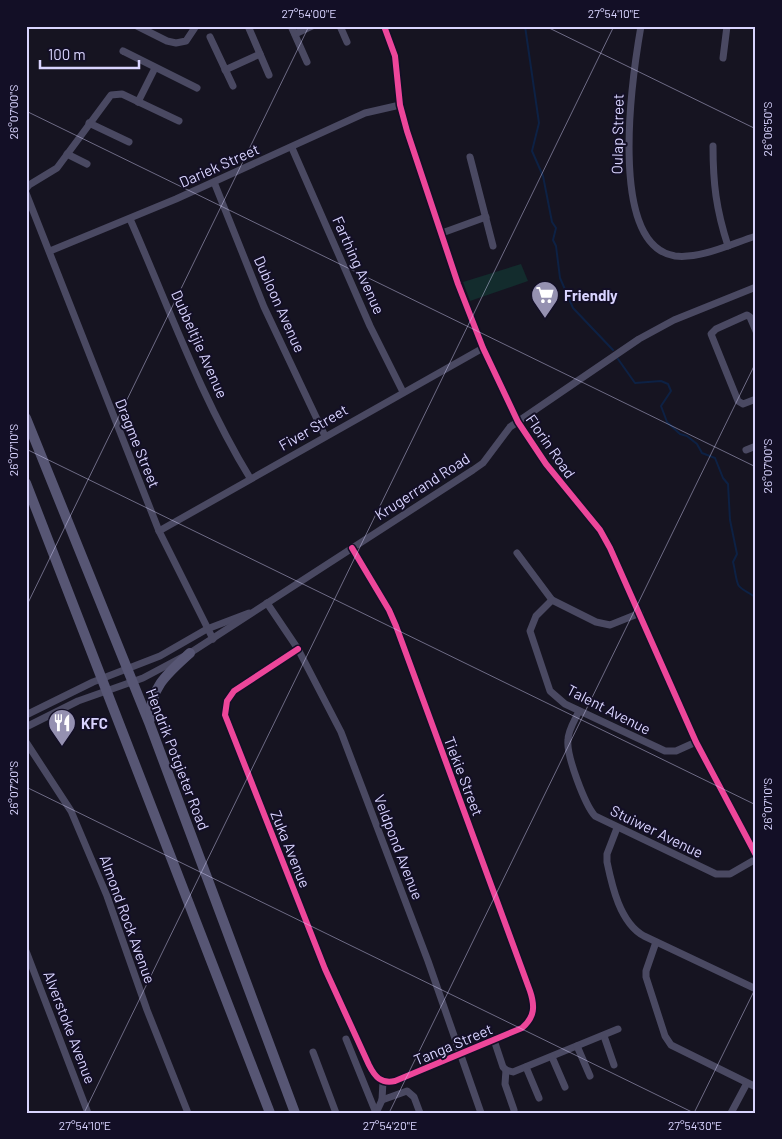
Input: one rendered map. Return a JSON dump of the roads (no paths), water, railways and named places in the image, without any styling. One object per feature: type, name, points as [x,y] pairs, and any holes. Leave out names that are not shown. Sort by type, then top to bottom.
[{"type":"main road","name":"Hendrik Potgieter Road","points":[[26,418],[150,725],[295,1113]]},
{"type":"main road","points":[[26,483],[270,1113]]},
{"type":"main road","points":[[150,725],[150,707],[158,684],[190,653]]},
{"type":"street","points":[[137,26],[176,43],[186,40],[196,26]]},
{"type":"street","points":[[248,26],[269,75]]},
{"type":"street","points":[[291,26],[307,62]]},
{"type":"street","points":[[295,34],[312,26]]},
{"type":"street","points":[[340,26],[347,42]]},
{"type":"street","name":"Florin Road","points":[[384,26],[395,56],[400,105],[418,168],[482,348],[518,422],[546,464],[600,530],[640,613],[696,742],[756,855]]},
{"type":"street","name":"Oulap Street","points":[[641,26],[633,71],[628,132],[630,184],[647,238],[658,248],[673,255],[690,256],[728,246]]},
{"type":"street","points":[[724,58],[727,26]]},
{"type":"street","points":[[210,37],[234,86]]},
{"type":"street","points":[[123,51],[197,88]]},
{"type":"street","points":[[226,70],[260,54]]},
{"type":"street","points":[[138,102],[155,68]]},
{"type":"street","points":[[26,191],[29,185],[56,168],[111,95],[122,94],[179,121]]},
{"type":"street","name":"Dariek Street","points":[[50,251],[130,219],[292,148],[365,113],[400,105]]},
{"type":"street","points":[[89,122],[129,142]]},
{"type":"street","points":[[713,146],[713,174],[717,212],[728,246],[756,236]]},
{"type":"street","name":"Farthing Avenue","points":[[292,148],[370,326],[403,392]]},
{"type":"street","points":[[67,154],[87,164]]},
{"type":"street","points":[[470,157],[493,246]]},
{"type":"street","name":"Dubloon Avenue","points":[[214,182],[264,308],[325,436]]},
{"type":"street","name":"Dragme Street","points":[[26,191],[159,532],[213,639]]},
{"type":"street","points":[[442,233],[486,217]]},
{"type":"street","name":"Dubbeltjie Avenue","points":[[130,219],[198,377],[231,448],[250,478]]},
{"type":"street","name":"Krugerrand Road","points":[[26,727],[78,701],[132,682],[190,653],[483,463],[510,427],[656,328],[756,287]]},
{"type":"street","points":[[756,330],[750,317],[747,316],[716,329],[711,334],[738,401],[743,404],[756,399]]},
{"type":"street","name":"Fiver Street","points":[[159,532],[250,478],[482,348]]},
{"type":"street","points":[[746,450],[756,446]]},
{"type":"street","name":"Tiekie Street","points":[[352,548],[389,610],[404,647],[530,991],[534,1008],[530,1020]]},
{"type":"street","points":[[517,553],[552,600],[596,622],[610,625],[640,613]]},
{"type":"street","name":"Talent Avenue","points":[[552,600],[536,616],[530,631],[550,691],[558,700],[665,751],[676,751],[696,742]]},
{"type":"street","name":"Veldpond Avenue","points":[[267,603],[298,649],[341,732],[428,961],[480,1113]]},
{"type":"street","name":"Krugerrand Road","points":[[26,715],[102,678],[160,656],[207,629],[234,617],[252,613]]},
{"type":"street","name":"Zuka Avenue","points":[[298,649],[234,690],[226,701],[225,715],[325,969],[368,1065],[375,1076],[382,1081]]},
{"type":"street","name":"Stuiwer Avenue","points":[[579,711],[568,738],[572,760],[592,813],[617,828],[721,875],[737,872],[756,859]]},
{"type":"street","name":"Almond Rock Avenue","points":[[26,742],[72,811],[107,896],[147,1010],[188,1113]]},
{"type":"street","points":[[617,828],[607,854],[607,862],[622,909],[632,928],[656,942],[756,989]]},
{"type":"street","points":[[656,942],[646,971],[646,977],[667,1041],[685,1054],[756,1087]]},
{"type":"street","name":"Alverstoke Avenue","points":[[26,951],[88,1113]]},
{"type":"street","name":"Tanga Street","points":[[382,1081],[400,1079],[459,1056],[522,1028],[530,1020]]},
{"type":"street","points":[[506,1070],[513,1072],[618,1029]]},
{"type":"street","points":[[604,1036],[614,1066]]},
{"type":"street","points":[[346,1039],[376,1113]]},
{"type":"street","points":[[494,1040],[506,1070],[505,1084],[514,1110]]},
{"type":"street","points":[[578,1046],[590,1076]]},
{"type":"street","points":[[313,1052],[336,1113]]},
{"type":"street","points":[[552,1057],[565,1087]]},
{"type":"street","points":[[526,1067],[539,1098]]},
{"type":"street","points":[[376,1113],[382,1100],[382,1081]]},
{"type":"street","points":[[731,1113],[747,1083]]},
{"type":"street","points":[[382,1100],[407,1091],[414,1097],[420,1113]]},
{"type":"waterway","points":[[525,26],[539,123],[532,151],[543,176],[552,222],[556,228],[553,240],[556,246],[560,278],[573,308],[613,350]]},
{"type":"waterway","points":[[618,359],[635,383],[661,381],[668,384],[671,391],[661,406],[667,422],[680,434],[687,436],[697,444],[702,453],[715,458],[723,478],[728,484],[730,520],[737,554],[733,562],[737,582],[741,588],[756,598]]},
{"type":"place","name":"Friendly","points":[[545,319]]},
{"type":"place","name":"KFC","points":[[62,747]]}]
